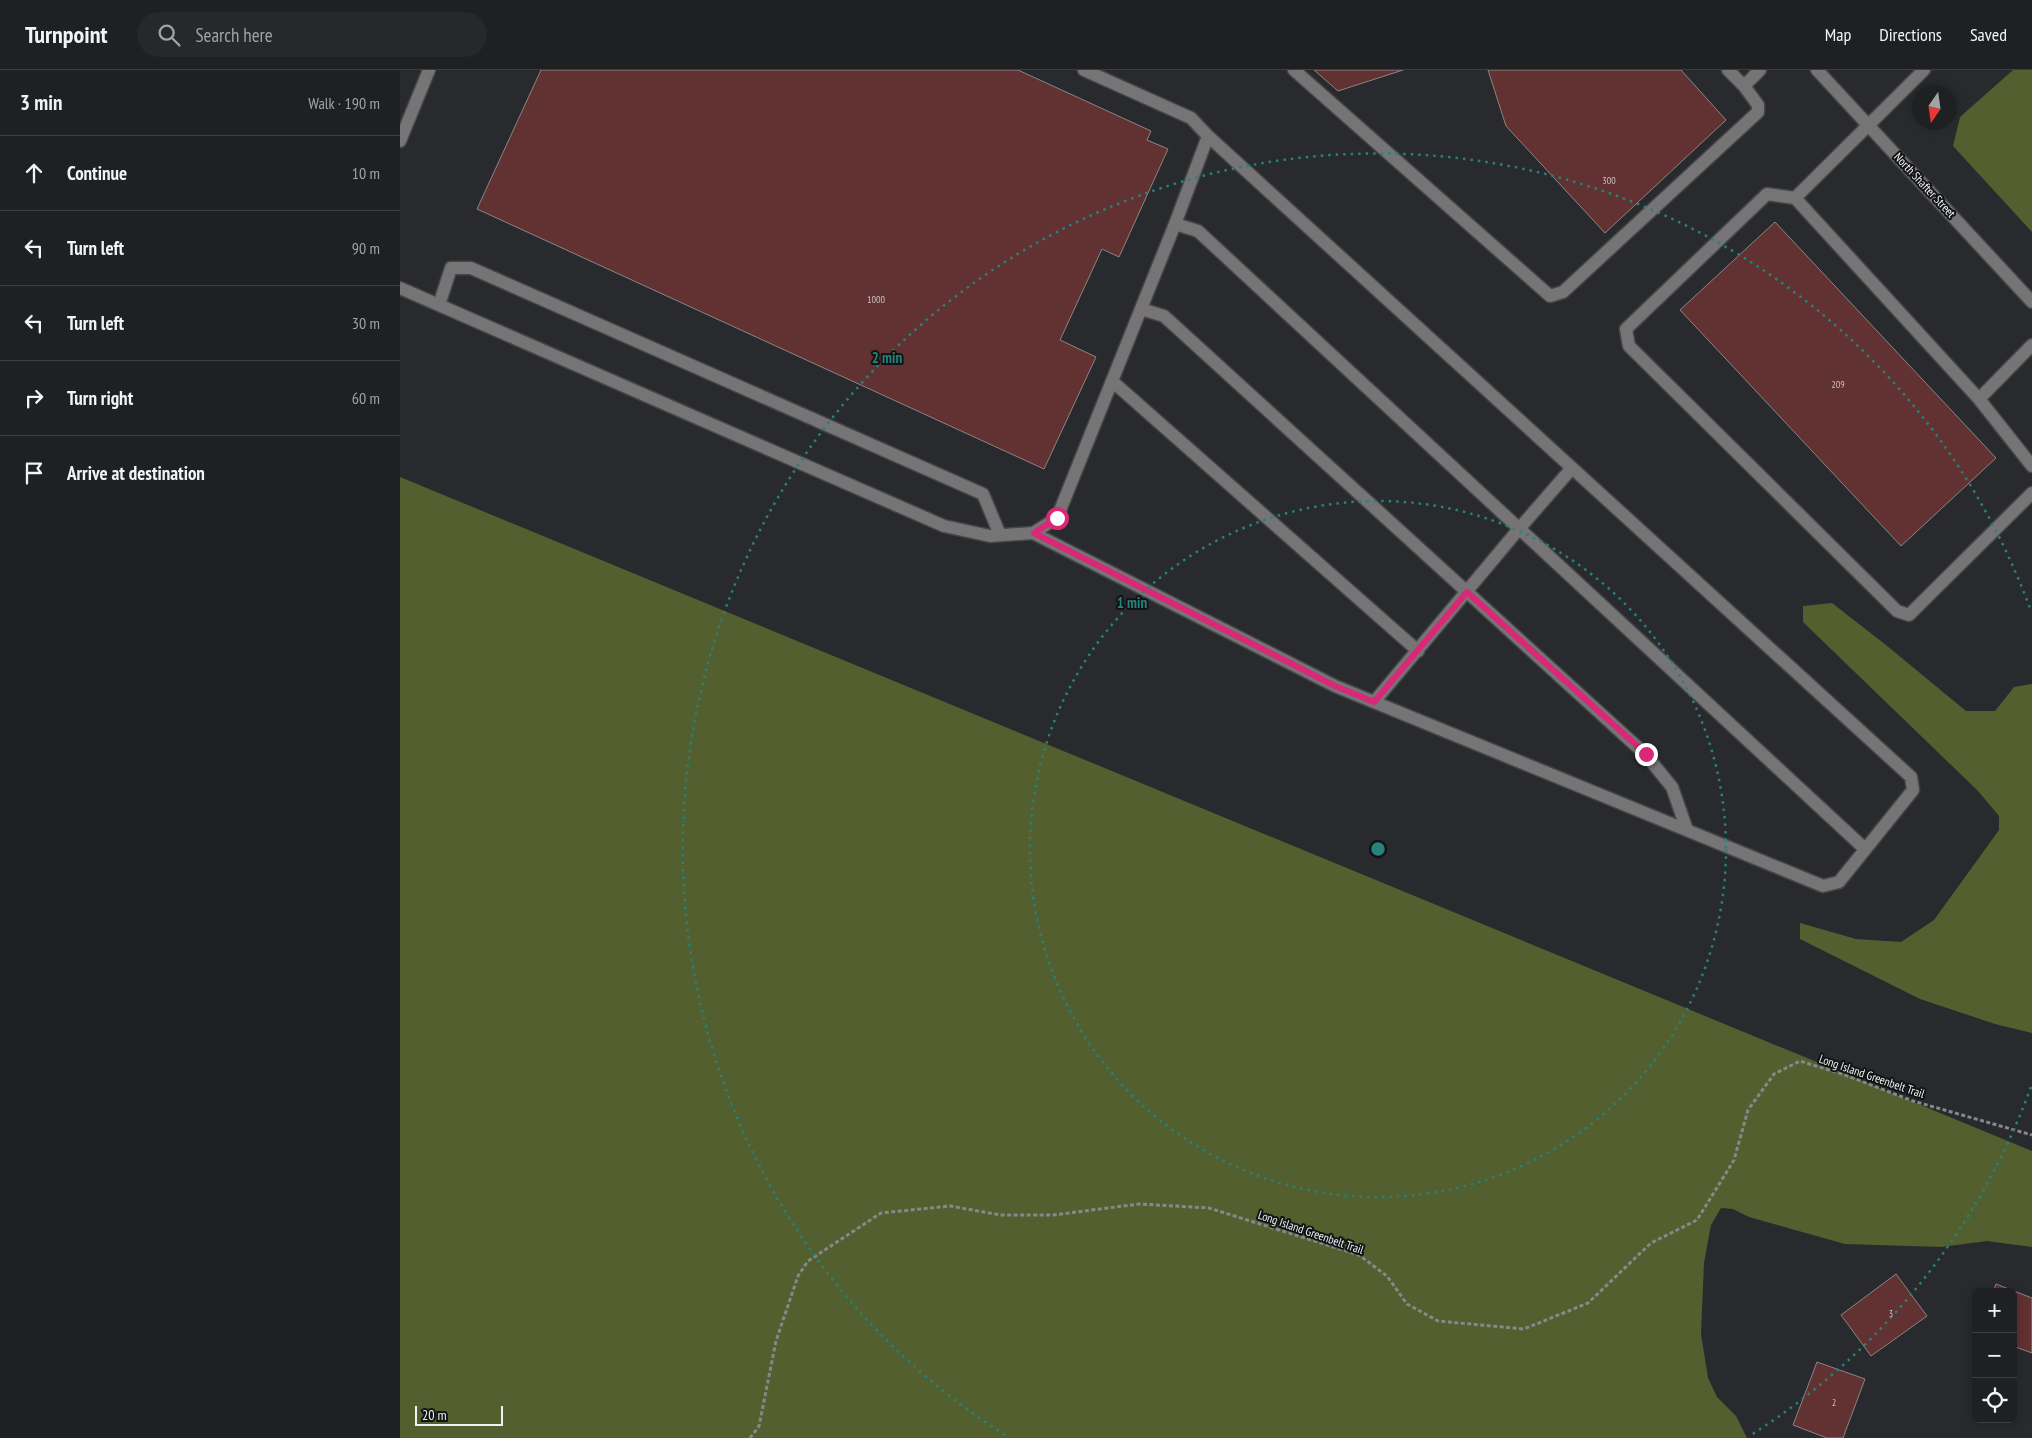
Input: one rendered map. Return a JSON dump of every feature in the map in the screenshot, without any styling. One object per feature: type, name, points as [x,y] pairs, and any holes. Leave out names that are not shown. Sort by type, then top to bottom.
[{"type":"street","points":[[400,141],[429,70]]},
{"type":"street","points":[[1034,533],[1335,686],[1823,886],[1838,882],[1913,790],[1911,777],[1208,136],[1191,118],[1084,70]]},
{"type":"street","points":[[1294,70],[1550,296],[1563,292],[1758,112],[1758,105],[1744,86],[1728,70]]},
{"type":"street","points":[[1744,86],[1760,70]]},
{"type":"street","name":"North Shafter Street","points":[[1817,70],[2032,302]]},
{"type":"street","points":[[1796,198],[1924,70]]},
{"type":"street","points":[[400,288],[944,526],[990,536],[1034,533],[1057,518],[1175,224],[1208,136]]},
{"type":"street","points":[[2032,466],[1979,399],[1796,198],[1767,194],[1626,329],[1629,346],[1897,611],[1909,615],[2032,492]]},
{"type":"street","points":[[1175,224],[1198,231],[1518,530],[1865,849]]},
{"type":"street","points":[[438,305],[451,268],[471,268],[983,494],[1000,535]]},
{"type":"street","points":[[1141,308],[1164,316],[1646,754],[1672,787],[1687,830]]},
{"type":"street","points":[[1979,399],[2032,345]]},
{"type":"street","points":[[1112,381],[1418,651]]},
{"type":"street","points":[[1374,702],[1572,468]]},
{"type":"path","name":"Long Island Greenbelt Trail","points":[[750,1438],[758,1426],[776,1341],[798,1276],[808,1261],[881,1213],[950,1206],[1010,1215],[1053,1216],[1140,1204],[1209,1208],[1359,1255],[1387,1276],[1407,1304],[1438,1321],[1524,1329],[1588,1303],[1651,1243],[1697,1220],[1734,1160],[1748,1110],[1774,1074],[1800,1061],[1913,1100],[2032,1135]]},
{"type":"green space","points":[[2013,70],[2032,70],[2032,232],[1953,146],[1960,117]]},
{"type":"green space","points":[[400,477],[2032,1151],[2032,1247],[1987,1241],[1941,1247],[1845,1244],[1749,1217],[1733,1209],[1721,1208],[1711,1225],[1704,1263],[1701,1334],[1708,1378],[1717,1397],[1736,1416],[1747,1438],[400,1438]]},
{"type":"green space","points":[[1832,603],[1966,711],[1995,711],[2014,687],[2032,684],[2032,1033],[1995,1024],[1920,999],[1800,939],[1800,923],[1856,939],[1901,942],[1934,920],[1999,830],[1999,816],[1978,791],[1803,622],[1803,606]]},
{"type":"building","points":[[541,70],[1018,70],[1151,131],[1147,140],[1168,149],[1119,257],[1102,249],[1060,340],[1096,357],[1044,469],[477,209]]},
{"type":"building","points":[[1314,70],[1403,70],[1338,91]]},
{"type":"building","points":[[1488,70],[1681,70],[1726,120],[1605,233],[1506,126]]},
{"type":"building","points":[[1775,222],[1996,458],[1901,546],[1680,310]]},
{"type":"building","points":[[1896,1274],[1927,1316],[1871,1356],[1841,1315]]},
{"type":"building","points":[[1996,1284],[2006,1288],[1994,1288]]},
{"type":"building","points":[[2017,1292],[2032,1298],[2032,1353],[2017,1347]]},
{"type":"building","points":[[1817,1362],[1865,1379],[1843,1438],[1827,1438],[1793,1425]]},
{"type":"route","points":[[1057,518],[1034,533],[1335,686],[1374,702],[1467,592],[1646,754]]}]
